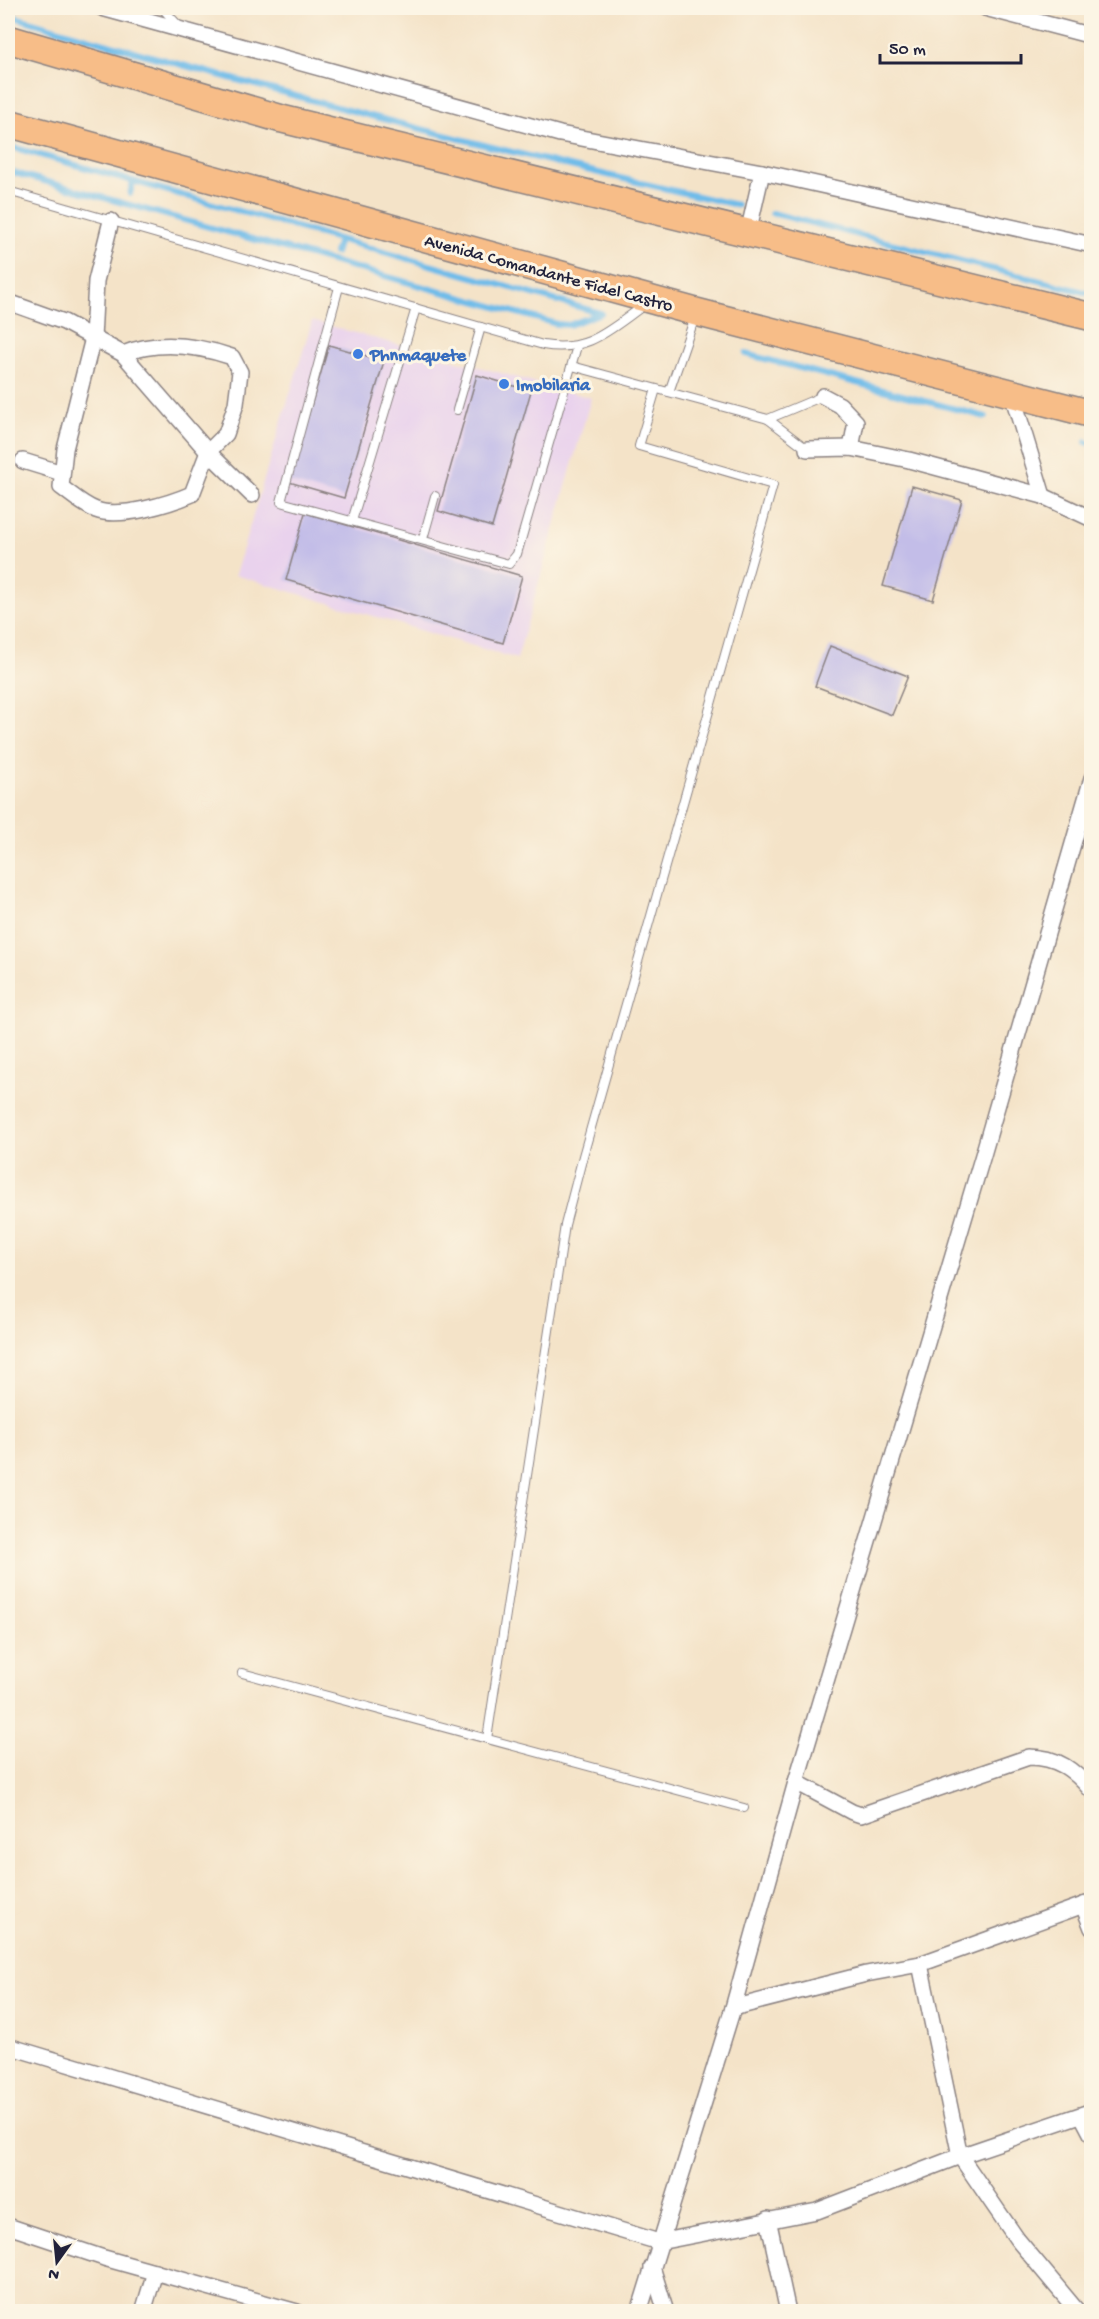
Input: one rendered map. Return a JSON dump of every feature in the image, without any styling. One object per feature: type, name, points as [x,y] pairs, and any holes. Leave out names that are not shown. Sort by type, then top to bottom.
[{"type":"highway","points":[[8,39],[282,119],[1092,317]]},
{"type":"highway","name":"Avenida Comandante Fidel Castro","points":[[8,123],[696,312],[1092,414]]},
{"type":"street","points":[[102,8],[560,134],[762,172],[1092,245]]},
{"type":"street","points":[[985,8],[1092,36]]},
{"type":"street","points":[[748,233],[762,172]]},
{"type":"street","points":[[111,221],[96,281],[93,338],[65,449],[61,487],[98,511],[144,509],[171,503],[192,494],[208,452],[225,434],[236,404],[240,372],[232,357],[211,350],[167,345],[143,346],[123,354]]},
{"type":"street","points":[[8,302],[64,322],[123,354],[208,452],[252,495]]},
{"type":"street","points":[[1012,394],[1043,496]]},
{"type":"street","points":[[823,396],[840,405],[856,422],[850,448]]},
{"type":"street","points":[[807,449],[850,448],[909,460],[1043,496],[1092,519]]},
{"type":"street","points":[[23,461],[62,473]]},
{"type":"street","points":[[639,2312],[733,2008],[796,1782],[983,1155],[1092,778]]},
{"type":"street","points":[[796,1782],[861,1815],[1029,1757],[1042,1757],[1062,1763],[1092,1791]]},
{"type":"street","points":[[733,2008],[866,1974],[920,1964],[1088,1903],[1092,1928]]},
{"type":"street","points":[[920,1964],[960,2156],[1017,2239],[1078,2312]]},
{"type":"street","points":[[8,2046],[659,2242],[817,2211],[852,2200],[960,2156],[1087,2114],[1092,2135]]},
{"type":"street","points":[[768,2219],[788,2312]]},
{"type":"street","points":[[8,2226],[154,2272],[297,2312]]},
{"type":"street","points":[[652,2267],[666,2312]]},
{"type":"street","points":[[143,2312],[154,2272]]},
{"type":"lane","points":[[162,8],[183,30]]},
{"type":"lane","points":[[8,191],[543,345],[564,348],[596,339],[652,300]]},
{"type":"lane","points":[[339,287],[281,502],[509,564],[514,561],[577,346]]},
{"type":"lane","points":[[352,521],[416,308]]},
{"type":"lane","points":[[669,392],[696,312]]},
{"type":"lane","points":[[457,410],[481,327]]},
{"type":"lane","points":[[572,366],[768,419],[807,449]]},
{"type":"lane","points":[[487,1739],[565,1225],[582,1156],[773,485],[639,446],[657,389]]},
{"type":"lane","points":[[768,419],[823,396]]},
{"type":"lane","points":[[423,539],[435,496]]},
{"type":"lane","points":[[242,1673],[744,1808]]},
{"type":"shaded area","points":[[312,321],[591,398],[517,659],[235,575]]},
{"type":"building","points":[[329,345],[384,361],[344,498],[289,482]]},
{"type":"building","points":[[477,375],[531,391],[492,527],[438,511]]},
{"type":"building","points":[[912,486],[962,500],[933,600],[883,586]]},
{"type":"building","points":[[305,513],[522,576],[503,643],[286,580]]},
{"type":"building","points":[[830,646],[908,676],[892,715],[815,686]]},
{"type":"waterway","points":[[8,15],[371,116],[737,205]]},
{"type":"waterway","points":[[8,146],[600,313]]},
{"type":"waterway","points":[[8,171],[557,324],[569,325],[601,313]]},
{"type":"waterway","points":[[130,194],[133,182]]},
{"type":"waterway","points":[[772,213],[1092,294]]},
{"type":"waterway","points":[[335,253],[339,240]]},
{"type":"waterway","points":[[746,354],[986,417]]},
{"type":"waterway","points":[[1086,442],[1092,444]]},
{"type":"place","name":"Phnmaquete","points":[[358,354]]},
{"type":"place","name":"Imobilaria","points":[[504,384]]}]
